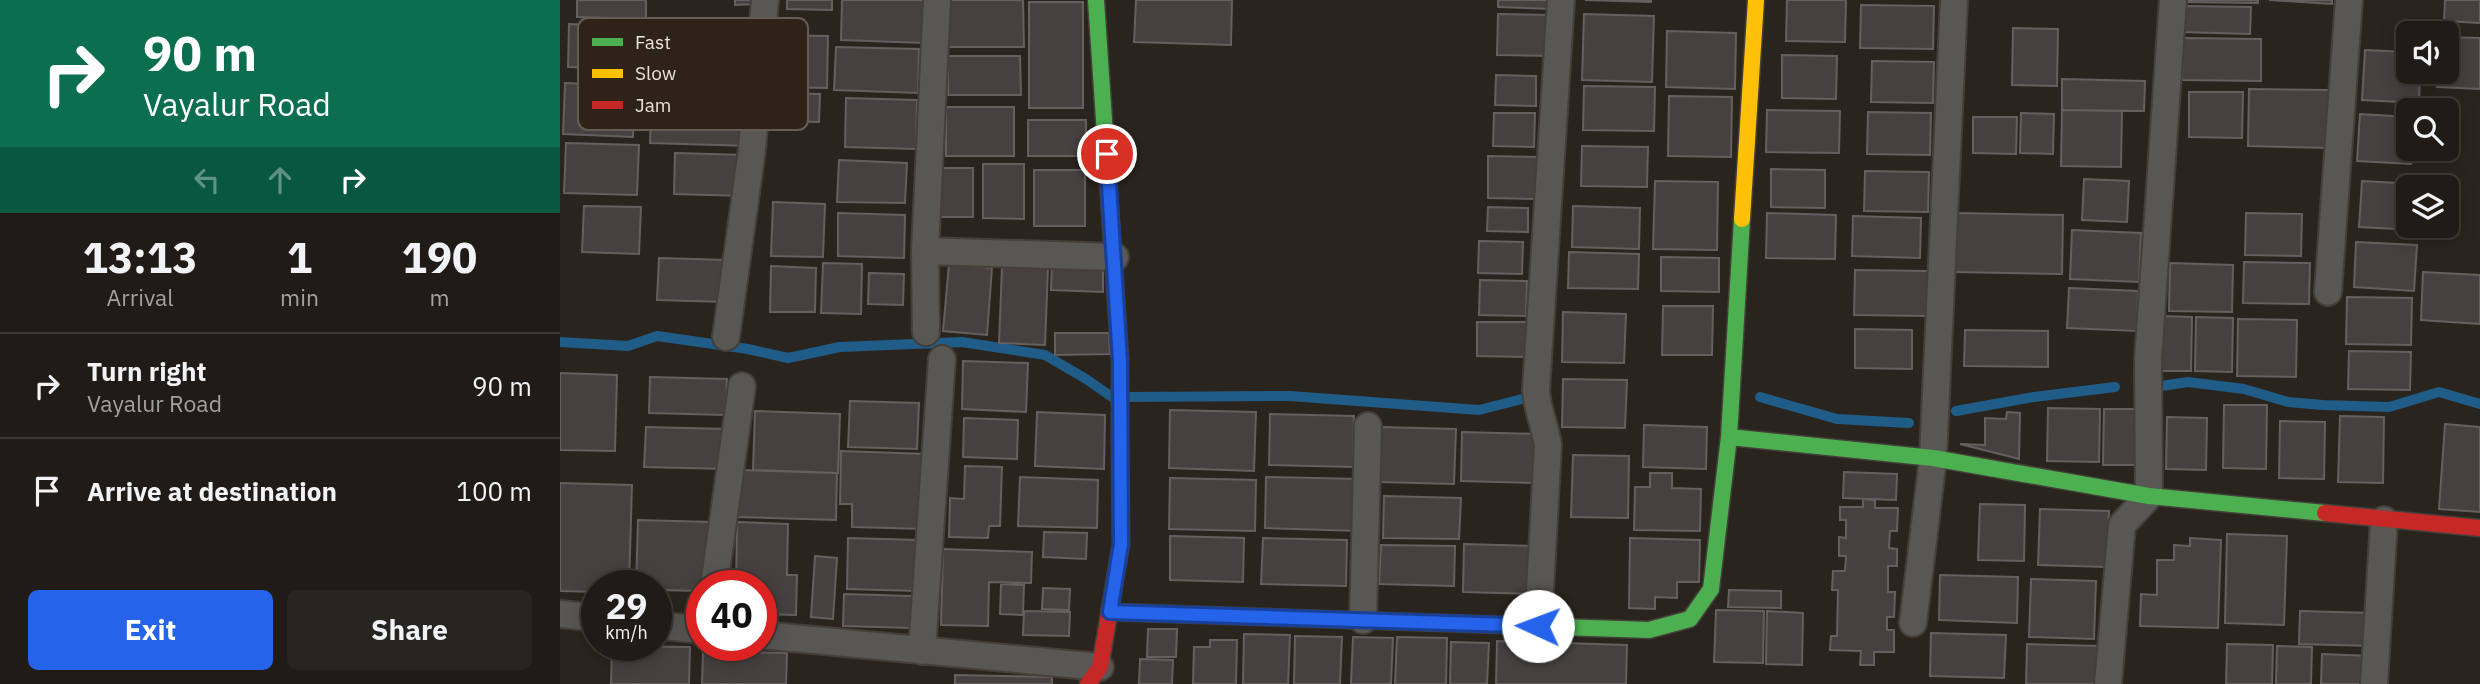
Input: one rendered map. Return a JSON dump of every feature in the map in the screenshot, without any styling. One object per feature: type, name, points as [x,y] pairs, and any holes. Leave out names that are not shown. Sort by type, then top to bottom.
[{"type":"street","points":[[763,18],[765,0]]},
{"type":"street","points":[[926,332],[925,251],[937,0]]},
{"type":"street","points":[[777,637],[922,651],[1094,676],[1110,612],[1121,544],[1120,360],[1096,0]]},
{"type":"street","points":[[1538,626],[1548,445],[1545,425],[1537,407],[1536,390],[1562,0]]},
{"type":"street","points":[[1110,612],[1649,629],[1690,619],[1711,589],[1729,436],[1756,0]]},
{"type":"street","points":[[1913,623],[1933,458],[1954,0]]},
{"type":"street","points":[[2108,684],[2122,525],[2149,496],[2148,360],[2174,0]]},
{"type":"street","points":[[2328,292],[2349,0]]},
{"type":"street","points":[[726,337],[753,130]]},
{"type":"street","points":[[925,251],[1115,257]]},
{"type":"street","points":[[922,651],[942,359]]},
{"type":"street","points":[[716,570],[742,386]]},
{"type":"street","points":[[1363,621],[1368,426]]},
{"type":"street","points":[[1729,436],[1933,458],[2149,496],[2480,528]]},
{"type":"street","points":[[2374,684],[2384,520]]},
{"type":"street","points":[[560,614],[581,616]]},
{"type":"building","points":[[577,0],[646,0],[646,18],[577,17]]},
{"type":"building","points":[[735,0],[760,0],[760,4],[735,5]]},
{"type":"building","points":[[787,0],[832,0],[832,10],[787,9]]},
{"type":"building","points":[[842,0],[925,0],[924,43],[841,40]]},
{"type":"building","points":[[948,0],[1023,0],[1024,47],[948,47]]},
{"type":"building","points":[[1136,0],[1232,0],[1231,45],[1134,42]]},
{"type":"building","points":[[1498,0],[1551,0],[1551,9],[1498,7]]},
{"type":"building","points":[[1585,0],[1651,0],[1651,2]]},
{"type":"building","points":[[1787,0],[1846,0],[1845,42],[1786,41]]},
{"type":"building","points":[[2258,0],[2258,3],[2184,2]]},
{"type":"building","points":[[2269,0],[2332,0],[2332,4]]},
{"type":"building","points":[[2445,0],[2480,0],[2480,23],[2444,21]]},
{"type":"building","points":[[1029,2],[1083,2],[1083,108],[1029,108]]},
{"type":"building","points":[[1861,5],[1934,6],[1933,49],[1860,48]]},
{"type":"building","points":[[2182,6],[2251,7],[2250,34],[2182,32]]},
{"type":"building","points":[[1498,14],[1551,15],[1550,56],[1497,55]]},
{"type":"building","points":[[1584,14],[1654,16],[1652,82],[1582,80]]},
{"type":"building","points":[[569,24],[578,24],[578,67],[568,67]]},
{"type":"building","points":[[2013,28],[2058,29],[2057,86],[2012,85]]},
{"type":"building","points":[[1667,31],[1736,33],[1735,89],[1666,87]]},
{"type":"building","points":[[808,36],[828,36],[827,88],[808,88]]},
{"type":"building","points":[[2459,37],[2480,38],[2480,89],[2437,87],[2437,84],[2459,84]]},
{"type":"building","points":[[2183,38],[2261,39],[2261,81],[2182,80]]},
{"type":"building","points":[[836,47],[919,49],[918,93],[834,90]]},
{"type":"building","points":[[2365,50],[2396,51],[2396,84],[2420,84],[2419,98],[2396,98],[2396,102],[2362,100]]},
{"type":"building","points":[[1782,55],[1837,56],[1836,99],[1782,98]]},
{"type":"building","points":[[948,56],[1020,56],[1021,95],[948,95]]},
{"type":"building","points":[[1872,61],[1934,62],[1933,103],[1871,102]]},
{"type":"building","points":[[1496,75],[1536,76],[1536,106],[1495,105]]},
{"type":"building","points":[[2062,79],[2145,81],[2144,111],[2062,110]]},
{"type":"building","points":[[565,83],[578,84],[578,130],[633,130],[633,137],[563,134]]},
{"type":"building","points":[[1584,86],[1655,87],[1654,131],[1583,130]]},
{"type":"building","points":[[2249,89],[2331,90],[2330,148],[2248,146]]},
{"type":"building","points":[[2189,92],[2243,92],[2242,138],[2189,137]]},
{"type":"building","points":[[808,94],[820,94],[819,122],[808,122]]},
{"type":"building","points":[[1669,96],[1732,97],[1731,157],[1668,156]]},
{"type":"building","points":[[846,98],[917,100],[916,149],[845,147]]},
{"type":"building","points":[[946,107],[1014,107],[1014,156],[946,156]]},
{"type":"building","points":[[1767,110],[1840,111],[1839,153],[1766,152]]},
{"type":"building","points":[[2062,110],[2122,111],[2121,167],[2061,166]]},
{"type":"building","points":[[1868,112],[1931,113],[1930,155],[1867,154]]},
{"type":"building","points":[[1494,113],[1535,113],[1534,147],[1493,146]]},
{"type":"building","points":[[2021,113],[2054,114],[2053,154],[2020,153]]},
{"type":"building","points":[[2360,114],[2396,116],[2396,161],[2411,161],[2411,164],[2357,161]]},
{"type":"building","points":[[1973,117],[2017,117],[2016,154],[1973,153]]},
{"type":"building","points":[[1028,120],[1086,120],[1086,156],[1028,156]]},
{"type":"building","points":[[650,130],[750,130],[750,146],[650,143]]},
{"type":"building","points":[[566,143],[639,145],[637,195],[564,193]]},
{"type":"building","points":[[1582,146],[1648,147],[1647,187],[1581,186]]},
{"type":"building","points":[[675,153],[745,155],[744,196],[674,194]]},
{"type":"building","points":[[1488,156],[1539,157],[1538,199],[1488,198]]},
{"type":"building","points":[[839,160],[907,163],[905,203],[837,202]]},
{"type":"building","points":[[983,164],[1024,164],[1024,219],[983,218]]},
{"type":"building","points":[[937,168],[973,168],[973,217],[937,217]]},
{"type":"building","points":[[1771,169],[1825,170],[1825,208],[1771,207]]},
{"type":"building","points":[[1034,170],[1085,170],[1085,226],[1034,226]]},
{"type":"building","points":[[1865,171],[1929,172],[1928,212],[1864,211]]},
{"type":"building","points":[[2084,179],[2129,181],[2127,222],[2082,220]]},
{"type":"building","points":[[1655,181],[1718,182],[1717,250],[1653,249]]},
{"type":"building","points":[[2362,181],[2396,183],[2396,229],[2359,227]]},
{"type":"building","points":[[773,202],[825,204],[823,257],[771,256]]},
{"type":"building","points":[[584,206],[641,207],[639,254],[582,252]]},
{"type":"building","points":[[1573,206],[1640,208],[1639,249],[1572,247]]},
{"type":"building","points":[[1488,207],[1528,208],[1528,232],[1487,231]]},
{"type":"building","points":[[838,213],[905,215],[904,258],[838,256]]},
{"type":"building","points":[[1767,213],[1836,215],[1835,259],[1766,258]]},
{"type":"building","points":[[1956,213],[2063,215],[2062,274],[1955,272]]},
{"type":"building","points":[[2246,213],[2302,214],[2301,256],[2245,255]]},
{"type":"building","points":[[1853,216],[1921,218],[1920,258],[1852,256]]},
{"type":"building","points":[[2072,230],[2141,233],[2139,282],[2070,279]]},
{"type":"building","points":[[1479,241],[1523,242],[1522,274],[1478,273]]},
{"type":"building","points":[[2356,242],[2417,245],[2414,291],[2354,287]]},
{"type":"building","points":[[1569,252],[1639,254],[1638,289],[1568,288]]},
{"type":"building","points":[[1661,257],[1719,258],[1719,292],[1661,291]]},
{"type":"building","points":[[659,258],[728,260],[726,302],[657,300]]},
{"type":"building","points":[[2244,262],[2310,263],[2309,304],[2243,303]]},
{"type":"building","points":[[823,263],[862,264],[861,314],[821,313]]},
{"type":"building","points":[[2170,263],[2233,265],[2232,312],[2169,311]]},
{"type":"building","points":[[949,264],[992,268],[987,335],[943,331]]},
{"type":"building","points":[[1052,264],[1103,265],[1103,292],[1051,290]]},
{"type":"building","points":[[771,266],[816,268],[815,312],[770,312]]},
{"type":"building","points":[[1002,267],[1048,268],[1045,345],[999,343]]},
{"type":"building","points":[[1855,270],[1928,271],[1928,316],[1854,315]]},
{"type":"building","points":[[2423,272],[2480,275],[2480,324],[2421,320]]},
{"type":"building","points":[[869,273],[904,274],[903,305],[868,304]]},
{"type":"building","points":[[1480,280],[1527,281],[1526,316],[1479,315]]},
{"type":"building","points":[[2069,288],[2138,291],[2137,331],[2067,328]]},
{"type":"building","points":[[2347,297],[2412,298],[2411,345],[2346,344]]},
{"type":"building","points":[[1663,306],[1713,306],[1712,355],[1662,355]]},
{"type":"building","points":[[1563,312],[1626,314],[1624,363],[1562,362]]},
{"type":"building","points":[[2160,316],[2192,317],[2191,371],[2159,371]]},
{"type":"building","points":[[2196,317],[2233,318],[2232,372],[2195,371]]},
{"type":"building","points":[[2238,319],[2297,320],[2296,377],[2237,376]]},
{"type":"building","points":[[1477,322],[1528,322],[1527,357],[1477,356]]},
{"type":"building","points":[[1855,329],[1912,330],[1912,369],[1855,368]]},
{"type":"building","points":[[1965,330],[2048,331],[2048,367],[1964,366]]},
{"type":"building","points":[[1055,333],[1109,333],[1110,354],[1055,355]]},
{"type":"building","points":[[2349,351],[2411,352],[2410,390],[2348,389]]},
{"type":"building","points":[[963,361],[1028,363],[1026,412],[962,409]]},
{"type":"building","points":[[560,373],[617,375],[615,451],[560,450]]},
{"type":"building","points":[[650,377],[727,379],[726,415],[649,413]]},
{"type":"building","points":[[1563,379],[1627,380],[1625,428],[1562,427]]},
{"type":"building","points":[[850,401],[919,403],[917,449],[848,447]]},
{"type":"building","points":[[2224,405],[2267,405],[2266,469],[2223,468]]},
{"type":"building","points":[[2048,408],[2100,409],[2099,462],[2047,461]]},
{"type":"building","points":[[2104,409],[2144,409],[2143,465],[2103,465]]},
{"type":"building","points":[[1170,410],[1256,412],[1254,471],[1169,468]]},
{"type":"building","points":[[755,411],[840,414],[838,473],[753,470]]},
{"type":"building","points":[[1037,412],[1105,415],[1104,469],[1035,466]]},
{"type":"building","points":[[2007,412],[2020,413],[2019,459],[1960,444],[1985,445],[1985,418],[2006,419]]},
{"type":"building","points":[[1270,414],[1354,416],[1353,467],[1269,465]]},
{"type":"building","points":[[2340,416],[2384,417],[2383,483],[2338,482]]},
{"type":"building","points":[[2167,417],[2207,418],[2206,470],[2166,469]]},
{"type":"building","points":[[964,418],[1018,420],[1017,459],[963,457]]},
{"type":"building","points":[[2280,421],[2325,422],[2324,479],[2279,478]]},
{"type":"building","points":[[2445,424],[2480,427],[2480,512],[2439,509]]},
{"type":"building","points":[[1644,425],[1707,427],[1706,469],[1643,467]]},
{"type":"building","points":[[646,427],[727,429],[726,469],[644,467]]},
{"type":"building","points":[[1381,427],[1456,429],[1454,484],[1379,482]]},
{"type":"building","points":[[1462,432],[1540,434],[1538,483],[1461,481]]},
{"type":"building","points":[[841,451],[928,454],[926,529],[852,527],[852,504],[840,504]]},
{"type":"building","points":[[1573,455],[1629,456],[1628,518],[1571,517]]},
{"type":"building","points":[[965,466],[1002,467],[1000,526],[989,526],[988,538],[949,537],[950,498],[964,499]]},
{"type":"building","points":[[740,470],[837,473],[836,520],[738,517]]},
{"type":"building","points":[[1844,472],[1897,474],[1896,500],[1843,498]]},
{"type":"building","points":[[1650,473],[1672,473],[1672,488],[1701,489],[1700,531],[1634,530],[1635,487],[1650,487]]},
{"type":"building","points":[[1020,477],[1098,480],[1097,528],[1018,526]]},
{"type":"building","points":[[1266,477],[1360,479],[1359,531],[1265,528]]},
{"type":"building","points":[[1170,478],[1256,480],[1255,531],[1169,529]]},
{"type":"building","points":[[560,483],[632,485],[629,570],[581,570],[581,592],[560,591]]},
{"type":"building","points":[[1384,496],[1461,498],[1459,539],[1383,538]]},
{"type":"building","points":[[1863,499],[1875,500],[1875,508],[1898,508],[1897,531],[1890,531],[1889,548],[1897,549],[1897,566],[1888,566],[1888,592],[1895,592],[1894,617],[1887,617],[1887,630],[1894,630],[1894,652],[1874,652],[1874,665],[1860,665],[1861,651],[1830,650],[1831,636],[1837,636],[1838,590],[1832,590],[1833,571],[1845,571],[1846,556],[1839,556],[1839,537],[1846,538],[1846,520],[1840,520],[1840,507],[1863,507]]},
{"type":"building","points":[[1980,504],[2025,505],[2024,561],[1978,560]]},
{"type":"building","points":[[2040,509],[2109,511],[2107,567],[2038,565]]},
{"type":"building","points":[[638,520],[711,522],[705,570],[686,570],[686,591],[672,590],[672,570],[636,570]]},
{"type":"building","points":[[737,522],[788,524],[787,575],[797,575],[796,615],[777,614],[777,570],[736,570]]},
{"type":"building","points":[[1044,532],[1087,533],[1086,559],[1043,557]]},
{"type":"building","points":[[2227,534],[2287,536],[2284,625],[2225,623]]},
{"type":"building","points":[[1170,536],[1244,538],[1243,582],[1170,580]]},
{"type":"building","points":[[848,538],[919,540],[917,591],[847,589]]},
{"type":"building","points":[[1263,538],[1347,540],[1346,586],[1261,584]]},
{"type":"building","points":[[1630,538],[1700,540],[1699,582],[1677,582],[1677,598],[1655,597],[1655,609],[1629,608]]},
{"type":"building","points":[[2190,538],[2221,540],[2218,628],[2140,626],[2141,594],[2157,595],[2157,560],[2174,560],[2174,545],[2190,546]]},
{"type":"building","points":[[1464,544],[1536,546],[1536,594],[1463,592]]},
{"type":"building","points":[[1381,545],[1455,546],[1454,586],[1379,584]]},
{"type":"building","points":[[943,549],[1032,552],[1031,583],[989,582],[988,626],[941,625]]},
{"type":"building","points":[[815,556],[837,558],[833,619],[811,617]]},
{"type":"building","points":[[1940,575],[2018,577],[2017,623],[1939,620]]},
{"type":"building","points":[[2031,579],[2096,581],[2094,639],[2029,637]]},
{"type":"building","points":[[1001,584],[1024,585],[1023,615],[1000,614]]},
{"type":"building","points":[[1043,588],[1070,589],[1069,610],[1042,609]]},
{"type":"building","points":[[1729,590],[1781,591],[1781,608],[1728,607]]},
{"type":"building","points":[[844,594],[912,596],[912,628],[843,626]]},
{"type":"building","points":[[1716,610],[1764,611],[1763,663],[1714,662]]},
{"type":"building","points":[[1024,611],[1070,612],[1069,636],[1023,635]]},
{"type":"building","points":[[1767,611],[1803,613],[1802,665],[1766,664]]},
{"type":"building","points":[[2300,611],[2372,613],[2371,646],[2299,644]]},
{"type":"building","points":[[1148,629],[1177,629],[1176,657],[1147,657]]},
{"type":"building","points":[[1931,633],[2006,635],[2004,678],[1930,676]]},
{"type":"building","points":[[1244,634],[1290,635],[1288,684],[1243,684]]},
{"type":"building","points":[[1295,636],[1342,637],[1340,684],[1294,684]]},
{"type":"building","points":[[1353,637],[1393,638],[1391,684],[1351,684]]},
{"type":"building","points":[[1397,637],[1447,638],[1446,684],[1395,684]]},
{"type":"building","points":[[1210,640],[1237,640],[1236,684],[1193,684],[1194,647],[1210,647]]},
{"type":"building","points":[[1497,641],[1627,645],[1626,684],[1496,684]]},
{"type":"building","points":[[1451,642],[1489,643],[1487,684],[1450,684]]},
{"type":"building","points":[[2027,644],[2101,646],[2100,684],[2026,684]]},
{"type":"building","points":[[2227,644],[2273,645],[2272,684],[2226,684]]},
{"type":"building","points":[[2277,646],[2312,647],[2311,684],[2276,684]]},
{"type":"building","points":[[672,647],[686,647],[686,661],[690,661],[689,684],[611,684],[612,661],[672,661]]},
{"type":"building","points":[[777,653],[787,653],[786,684],[702,684],[703,661],[777,661]]},
{"type":"building","points":[[2322,654],[2371,656],[2370,684],[2321,684]]},
{"type":"building","points":[[1140,659],[1173,660],[1172,684],[1139,684]]},
{"type":"building","points":[[955,675],[1052,677],[1052,684],[955,684]]},
{"type":"waterway","points":[[560,342],[628,346],[657,336],[748,349],[788,358],[840,347],[962,342],[1045,355],[1112,397]]},
{"type":"waterway","points":[[2161,386],[2188,382],[2244,389],[2288,402],[2323,405],[2389,407],[2439,392],[2480,404]]},
{"type":"waterway","points":[[1956,411],[2034,397],[2115,387]]},
{"type":"waterway","points":[[1127,397],[1290,396],[1479,410],[1522,399]]},
{"type":"waterway","points":[[1760,397],[1837,419],[1909,423]]},
{"type":"traffic: fast","points":[[1096,0],[1120,360],[1120,441]]},
{"type":"traffic: fast","points":[[1352,620],[1649,630],[1690,619],[1711,589],[1729,437],[1742,219]]},
{"type":"traffic: fast","points":[[1729,437],[1933,458],[2149,496],[2325,513]]},
{"type":"traffic: slow","points":[[1742,219],[1756,0]]},
{"type":"traffic: slow","points":[[1110,612],[1352,620]]},
{"type":"traffic: jam","points":[[1088,684],[1100,667],[1121,544],[1120,441]]},
{"type":"traffic: jam","points":[[2325,513],[2480,528]]},
{"type":"route","points":[[1107,154],[1120,360],[1121,544],[1110,612],[1538,626]]}]
